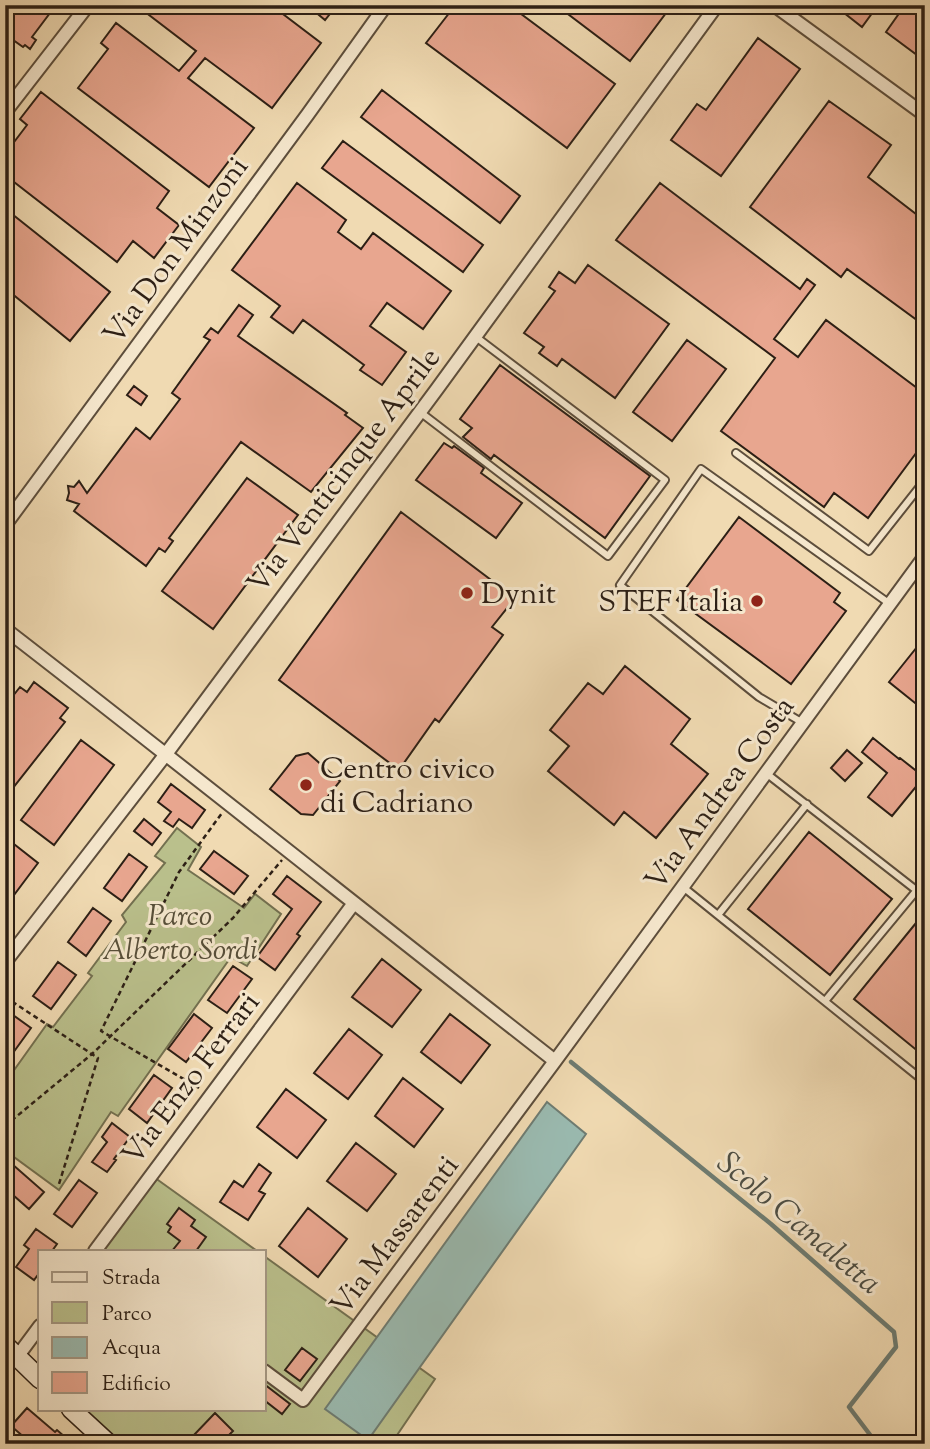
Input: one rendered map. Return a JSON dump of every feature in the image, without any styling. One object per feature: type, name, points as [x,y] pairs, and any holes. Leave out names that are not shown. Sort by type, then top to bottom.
[{"type":"street","points":[[5,112],[88,5]]},
{"type":"street","name":"Via Don Minzoni","points":[[5,525],[386,5]]},
{"type":"street","name":"Via Venticinque Aprile","points":[[5,962],[166,754],[717,5]]},
{"type":"street","points":[[774,5],[925,115]]},
{"type":"street","name":"Via Andrea Costa","points":[[555,1061],[925,556]]},
{"type":"street","points":[[5,629],[555,1061]]},
{"type":"street","name":"Via Enzo Ferrari","points":[[99,1250],[211,1094],[354,903]]},
{"type":"street","name":"Via Massarenti","points":[[266,1372],[303,1400],[555,1061]]},
{"type":"street","points":[[38,1328],[10,1352],[38,1377]]},
{"type":"street","points":[[72,1410],[109,1444]]},
{"type":"lane","points":[[420,412],[608,556],[665,480],[475,337]]},
{"type":"lane","points":[[736,453],[869,551],[925,480]]},
{"type":"lane","points":[[803,723],[759,697],[620,585],[701,469],[890,604]]},
{"type":"lane","points":[[766,773],[925,897]]},
{"type":"lane","points":[[718,915],[807,804]]},
{"type":"lane","points":[[683,887],[925,1082]]},
{"type":"lane","points":[[825,1001],[917,890]]},
{"type":"path","points":[[211,1094],[101,1031],[179,872],[228,804]]},
{"type":"path","points":[[5,1126],[110,1037],[233,918],[289,852]]},
{"type":"path","points":[[5,996],[98,1058],[59,1184]]},
{"type":"green space","name":"Parco Alberto Sordi","points":[[177,828],[201,847],[188,870],[244,908],[255,894],[281,914],[247,966],[231,957],[118,1116],[111,1112],[59,1190],[5,1153],[5,1080],[47,1024],[53,1027],[92,976],[88,973],[126,922],[122,915],[165,863],[155,856]]},
{"type":"green space","points":[[151,1175],[256,1250],[92,1250]]},
{"type":"green space","points":[[266,1257],[435,1379],[391,1444],[109,1444],[73,1410],[266,1410]]},
{"type":"water","points":[[547,1102],[586,1134],[368,1440],[325,1409]]},
{"type":"building","points":[[5,5],[56,5],[32,37],[36,40],[30,49],[13,40],[5,51]]},
{"type":"building","points":[[136,5],[271,5],[321,43],[272,108],[205,58],[188,78],[254,128],[209,187],[78,88],[108,49],[101,43],[116,23],[179,71],[196,51]]},
{"type":"building","points":[[307,5],[337,5],[325,20]]},
{"type":"building","points":[[442,5],[509,5],[615,84],[567,148],[426,43],[450,12]]},
{"type":"building","points":[[556,5],[672,5],[630,61]]},
{"type":"building","points":[[834,5],[878,5],[862,27]]},
{"type":"building","points":[[905,5],[925,5],[925,61],[886,32]]},
{"type":"building","points":[[758,38],[800,69],[721,176],[671,140],[697,104],[706,110]]},
{"type":"building","points":[[382,90],[520,196],[500,223],[361,117]]},
{"type":"building","points":[[41,92],[169,191],[157,208],[179,225],[154,258],[133,241],[117,262],[5,175],[5,154],[27,125],[20,119]]},
{"type":"building","points":[[829,101],[891,145],[868,177],[925,221],[925,326],[847,269],[841,277],[750,207]]},
{"type":"building","points":[[343,141],[483,245],[463,272],[322,168]]},
{"type":"building","points":[[297,183],[346,220],[338,232],[361,249],[373,233],[451,291],[423,329],[387,303],[370,326],[406,352],[382,385],[360,370],[364,365],[303,320],[293,333],[271,317],[280,306],[232,270]]},
{"type":"building","points":[[660,183],[800,289],[807,279],[815,285],[774,339],[798,357],[826,320],[925,394],[925,441],[868,518],[834,493],[824,507],[721,431],[775,358],[616,240]]},
{"type":"building","points":[[12,214],[110,292],[70,341],[5,288],[5,222]]},
{"type":"building","points":[[588,265],[669,324],[615,398],[562,359],[557,366],[539,353],[544,347],[524,333],[555,291],[549,287],[559,272],[575,283]]},
{"type":"building","points":[[239,305],[253,315],[238,336],[347,413],[345,415],[363,428],[311,492],[241,442],[169,538],[173,541],[165,552],[159,548],[146,566],[74,511],[79,504],[67,500],[68,486],[74,487],[79,481],[87,493],[136,428],[150,439],[180,399],[172,393],[210,340],[204,337],[211,328],[218,333]]},
{"type":"building","points":[[687,340],[726,369],[672,441],[633,412]]},
{"type":"building","points":[[500,365],[650,476],[605,538],[494,455],[491,459],[463,437],[472,428],[460,419]]},
{"type":"building","points":[[134,386],[147,396],[141,405],[127,395]]},
{"type":"building","points":[[444,443],[452,448],[454,446],[484,468],[481,473],[522,503],[496,538],[416,480]]},
{"type":"building","points":[[247,478],[298,515],[213,629],[162,591]]},
{"type":"building","points":[[401,512],[515,598],[492,627],[503,635],[439,722],[435,719],[399,770],[279,680]]},
{"type":"building","name":"STEF Italia","points":[[739,517],[840,593],[834,602],[846,611],[791,684],[677,600]]},
{"type":"building","points":[[925,637],[925,711],[889,682]]},
{"type":"building","points":[[625,666],[690,719],[671,744],[708,774],[656,838],[624,812],[614,825],[548,771],[569,746],[550,730],[588,683],[603,694]]},
{"type":"building","points":[[34,682],[68,708],[60,718],[65,722],[5,798],[5,706],[20,687],[27,692]]},
{"type":"building","points":[[873,738],[924,777],[892,816],[868,797],[887,773],[862,752]]},
{"type":"building","points":[[81,740],[114,765],[54,845],[21,820]]},
{"type":"building","points":[[847,750],[862,763],[845,781],[831,768]]},
{"type":"building","points":[[308,753],[340,781],[313,815],[301,814],[270,789],[296,756]]},
{"type":"building","points":[[171,784],[205,810],[192,828],[179,819],[173,827],[164,821],[171,812],[158,802]]},
{"type":"building","points":[[144,819],[161,833],[152,845],[134,831]]},
{"type":"building","points":[[809,832],[892,899],[830,975],[748,909]]},
{"type":"building","points":[[5,837],[38,863],[5,907]]},
{"type":"building","points":[[214,851],[248,876],[234,894],[200,869]]},
{"type":"building","points":[[129,854],[147,867],[122,901],[104,888]]},
{"type":"building","points":[[287,876],[321,902],[275,970],[257,957],[292,909],[273,894]]},
{"type":"building","points":[[93,908],[111,921],[86,956],[68,942]]},
{"type":"building","points":[[916,923],[925,930],[925,1057],[854,999]]},
{"type":"building","points":[[382,959],[421,990],[392,1027],[352,997]]},
{"type":"building","points":[[58,962],[76,975],[51,1009],[33,996]]},
{"type":"building","points":[[233,966],[252,979],[227,1013],[208,1000]]},
{"type":"building","points":[[194,1014],[212,1028],[186,1062],[168,1049]]},
{"type":"building","points":[[450,1014],[490,1045],[461,1083],[421,1052]]},
{"type":"building","points":[[13,1015],[31,1028],[5,1064],[5,1026]]},
{"type":"building","points":[[349,1029],[382,1055],[348,1099],[314,1073]]},
{"type":"building","points":[[154,1075],[172,1088],[147,1123],[129,1109]]},
{"type":"building","points":[[403,1078],[443,1109],[414,1147],[375,1116]]},
{"type":"building","points":[[286,1089],[326,1120],[297,1158],[257,1127]]},
{"type":"building","points":[[112,1123],[130,1137],[107,1172],[92,1162],[107,1142],[102,1137]]},
{"type":"building","points":[[356,1143],[396,1174],[367,1211],[327,1181]]},
{"type":"building","points":[[12,1164],[44,1192],[29,1209],[5,1188],[5,1171]]},
{"type":"building","points":[[259,1164],[271,1173],[259,1191],[265,1194],[248,1220],[220,1202],[234,1181],[243,1187]]},
{"type":"building","points":[[79,1180],[97,1193],[72,1227],[54,1214]]},
{"type":"building","points":[[179,1208],[195,1220],[191,1226],[206,1237],[197,1250],[173,1250],[180,1241],[168,1232],[171,1227],[167,1224]]},
{"type":"building","points":[[308,1208],[347,1239],[318,1277],[279,1246]]},
{"type":"building","points":[[36,1229],[57,1244],[53,1250],[38,1250],[38,1275],[34,1280],[16,1267],[29,1249],[24,1245]]},
{"type":"building","points":[[302,1348],[317,1359],[300,1381],[285,1370]]},
{"type":"building","points":[[266,1386],[290,1404],[282,1414],[266,1402]]},
{"type":"building","points":[[27,1408],[73,1444],[32,1444],[11,1426]]},
{"type":"building","points":[[215,1413],[233,1431],[220,1444],[201,1444],[193,1436]]},
{"type":"waterway","name":"Scolo Canaletta","points":[[571,1062],[771,1224],[894,1332],[896,1347],[849,1407],[877,1444]]},
{"type":"place","name":"Dynit","points":[[467,593]]},
{"type":"place","name":"STEF Italia","points":[[757,601]]},
{"type":"place","name":"Centro civico di Cadriano","points":[[306,785]]}]
